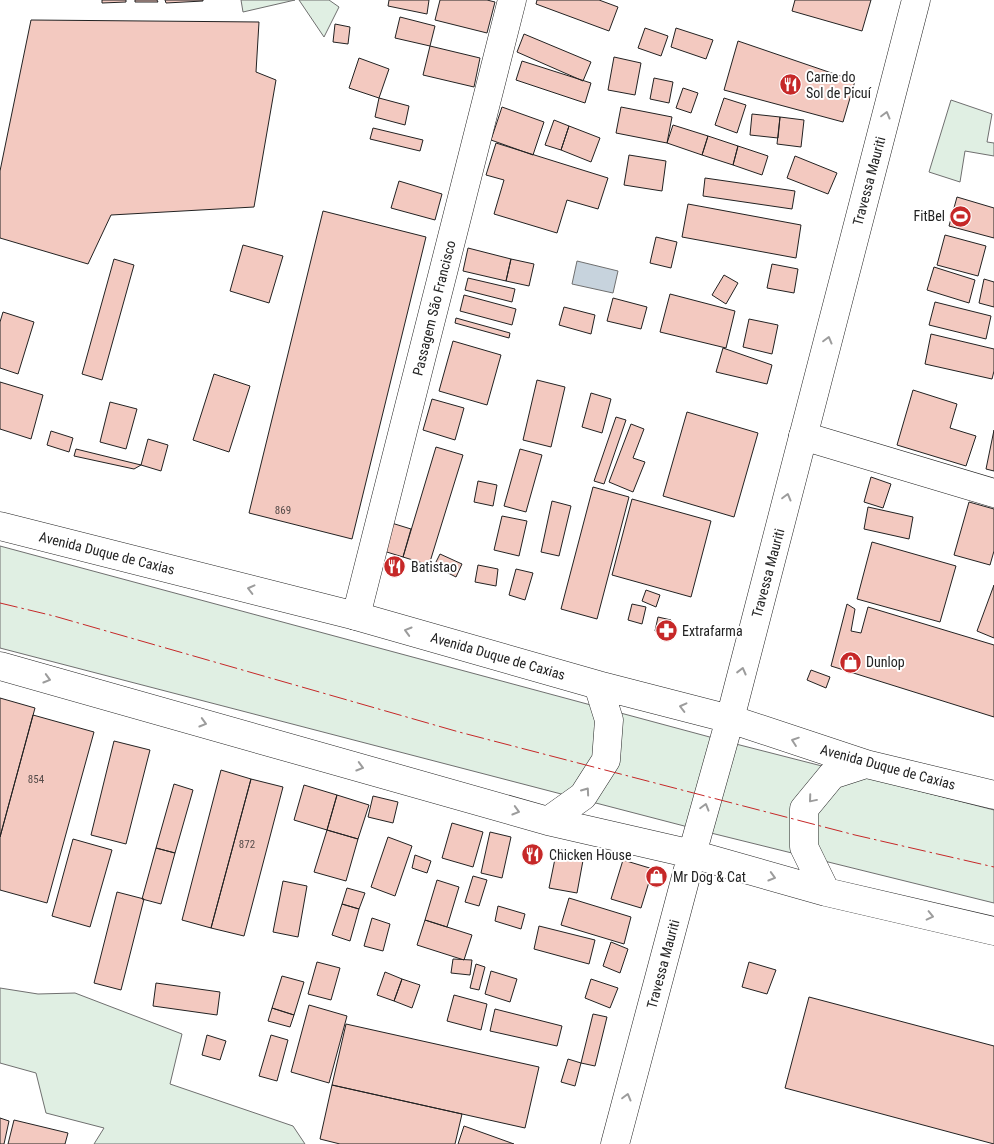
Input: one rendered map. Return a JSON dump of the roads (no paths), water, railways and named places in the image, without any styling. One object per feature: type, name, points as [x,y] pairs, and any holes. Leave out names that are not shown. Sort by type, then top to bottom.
[{"type":"main road","name":"Passagem São Francisco","points":[[356,616],[512,0]]},
{"type":"main road","name":"Travessa Mauriti","points":[[615,1144],[730,719],[916,0]]},
{"type":"main road","points":[[803,436],[994,493]]},
{"type":"main road","name":"Avenida Duque de Caxias","points":[[0,526],[356,616],[598,685],[730,719],[866,764],[994,795]]},
{"type":"main road","points":[[0,666],[548,820],[692,854],[826,892],[994,932]]},
{"type":"main road","points":[[548,820],[583,796],[606,760],[609,720],[598,685]]},
{"type":"main road","points":[[826,892],[804,847],[804,809],[832,775],[866,764]]},
{"type":"place","name":"Carne do Sol de Picuí","points":[[790,85]]},
{"type":"place","name":"FitBel","points":[[961,216]]},
{"type":"place","name":"Batistao","points":[[395,567]]},
{"type":"place","name":"Extrafarma","points":[[666,631]]},
{"type":"place","name":"Dunlop","points":[[850,662]]},
{"type":"place","name":"Chicken House","points":[[533,855]]},
{"type":"place","name":"Mr Dog & Cat","points":[[657,877]]}]
